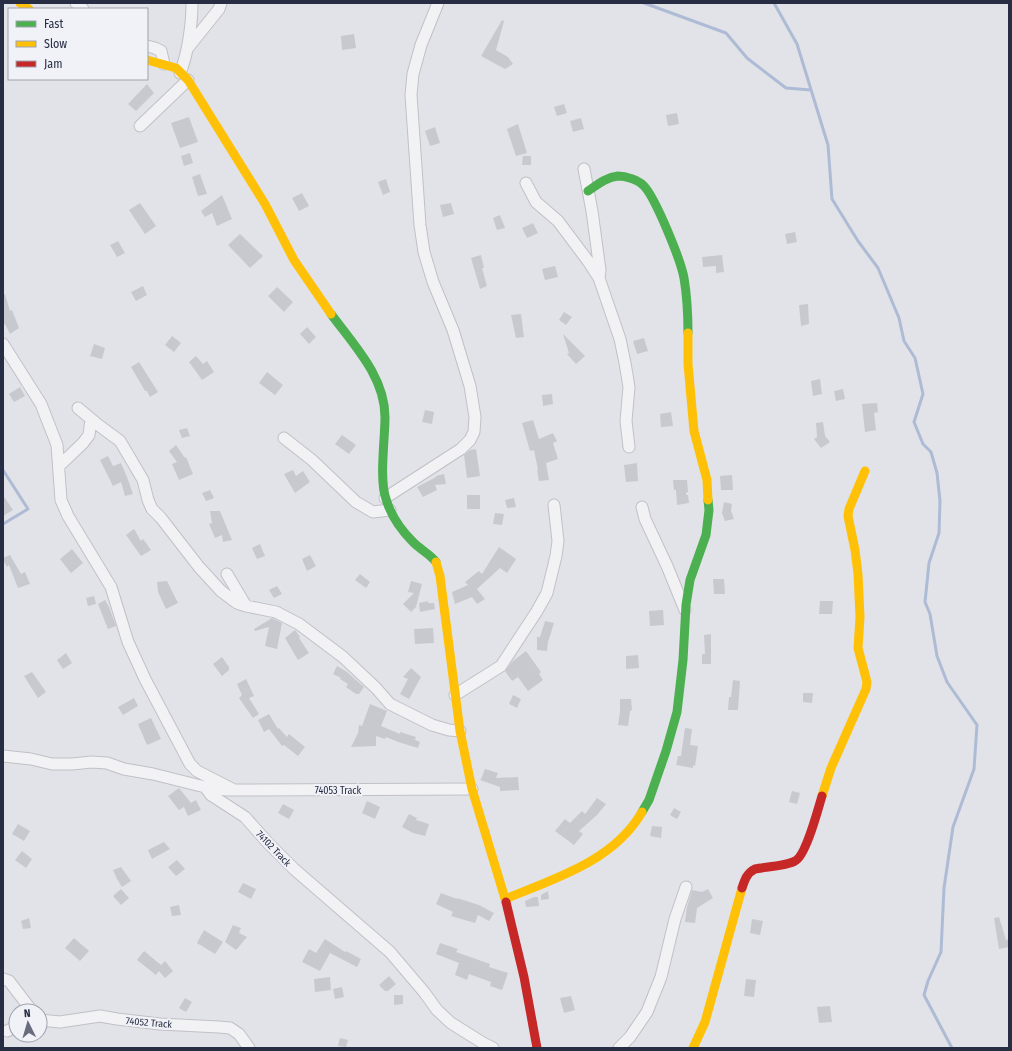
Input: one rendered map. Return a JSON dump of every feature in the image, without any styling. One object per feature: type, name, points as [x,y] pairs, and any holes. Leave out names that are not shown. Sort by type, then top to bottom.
[{"type":"street","points":[[140,126],[184,76],[184,64],[192,3]]},
{"type":"street","points":[[187,49],[219,10],[221,3]]},
{"type":"street","points":[[385,498],[460,449],[470,440],[474,432],[475,417],[470,386],[453,330],[433,282],[424,252],[420,225],[411,95],[413,74],[421,45],[438,3]]},
{"type":"street","points":[[148,46],[161,51],[164,64]]},
{"type":"street","points":[[148,60],[176,68],[184,76],[200,98],[265,204],[294,260],[365,360],[377,381],[383,398],[385,416],[383,478],[385,498],[398,525],[414,543],[430,555],[437,563],[440,576],[460,731],[472,789],[505,899],[524,977],[536,1048]]},
{"type":"street","points":[[584,169],[597,244],[600,270],[599,278]]},
{"type":"street","points":[[505,899],[575,870],[598,857],[619,840],[637,821],[649,800],[666,751],[677,712],[690,580],[706,535],[709,510],[707,480],[694,431],[688,364],[688,307],[684,276],[678,256],[653,200],[642,185],[630,178],[618,176],[606,179],[588,191]]},
{"type":"street","points":[[526,183],[536,202],[558,221],[599,278],[618,333],[625,363],[629,387],[626,421],[629,447]]},
{"type":"street","points":[[3,344],[41,404],[57,445],[61,500],[68,516],[111,587],[128,642],[181,749],[190,764],[197,771],[232,789]]},
{"type":"street","points":[[78,408],[120,440],[143,480],[152,509],[162,518],[200,567],[221,591],[237,603],[276,612],[299,624],[343,657],[376,688],[390,704],[432,725],[449,730],[460,731]]},
{"type":"street","points":[[59,466],[83,443],[88,435],[91,419]]},
{"type":"street","points":[[284,438],[312,460],[356,502],[373,512],[390,510]]},
{"type":"street","points":[[693,1048],[708,1014],[745,878],[755,869],[794,862],[800,858],[805,848],[831,768],[866,689],[867,682],[858,648],[860,617],[856,550],[848,516],[849,509],[865,471]]},
{"type":"street","points":[[455,695],[501,666],[547,593],[558,541],[554,505]]},
{"type":"street","points":[[642,507],[645,518],[686,612]]},
{"type":"street","points":[[227,574],[246,606]]},
{"type":"street","name":"74102 Track","points":[[3,756],[31,759],[52,764],[92,762],[107,763],[124,769],[165,776],[205,787],[211,795],[245,817],[294,869],[390,952],[424,992],[437,1010],[483,1044],[493,1048]]},
{"type":"street","name":"74053 Track","points":[[205,787],[232,789],[472,789]]},
{"type":"street","points":[[619,1048],[630,1037],[647,1012],[661,977],[675,919],[686,886]]},
{"type":"street","points":[[3,979],[9,981],[26,1003]]},
{"type":"street","name":"74052 Track","points":[[48,1021],[60,1022],[100,1016],[117,1020],[160,1024],[219,1026],[230,1028],[239,1034],[250,1048]]},
{"type":"building","points":[[502,20],[504,21],[496,50],[508,57],[513,64],[505,69],[481,56]]},
{"type":"building","points":[[354,34],[356,48],[342,50],[341,36]]},
{"type":"building","points":[[147,84],[154,93],[136,111],[128,104]]},
{"type":"building","points":[[564,104],[567,113],[557,116],[554,107]]},
{"type":"building","points":[[677,113],[679,124],[668,126],[666,115]]},
{"type":"building","points":[[189,117],[198,142],[180,148],[171,123]]},
{"type":"building","points":[[581,118],[584,129],[573,132],[570,121]]},
{"type":"building","points":[[518,124],[527,153],[516,156],[507,129]]},
{"type":"building","points":[[435,127],[440,143],[430,146],[425,131]]},
{"type":"building","points":[[190,153],[193,163],[184,166],[181,156]]},
{"type":"building","points":[[523,156],[531,156],[531,165],[522,165]]},
{"type":"building","points":[[200,174],[207,194],[198,196],[192,177]]},
{"type":"building","points":[[386,179],[390,192],[383,195],[378,182]]},
{"type":"building","points":[[302,193],[309,206],[299,211],[292,198]]},
{"type":"building","points":[[222,195],[232,219],[217,226],[212,213],[205,217],[201,211]]},
{"type":"building","points":[[140,203],[156,226],[145,234],[129,210]]},
{"type":"building","points":[[451,203],[454,214],[443,217],[440,205]]},
{"type":"building","points":[[500,215],[505,228],[497,230],[493,218]]},
{"type":"building","points":[[533,223],[538,233],[527,238],[522,228]]},
{"type":"building","points":[[795,232],[797,242],[787,244],[785,234]]},
{"type":"building","points":[[240,234],[263,256],[250,268],[228,245]]},
{"type":"building","points":[[118,241],[125,253],[117,257],[110,245]]},
{"type":"building","points":[[481,255],[484,268],[482,268],[487,286],[480,289],[471,258]]},
{"type":"building","points":[[722,255],[724,272],[716,273],[716,266],[703,267],[702,257]]},
{"type":"building","points":[[555,266],[558,277],[545,280],[542,269]]},
{"type":"building","points":[[143,286],[147,295],[136,301],[131,292]]},
{"type":"building","points":[[277,287],[293,302],[284,312],[268,296]]},
{"type":"building","points":[[3,294],[5,294],[10,311],[12,310],[19,328],[10,334],[5,324],[3,325]]},
{"type":"building","points":[[808,304],[809,324],[801,326],[799,305]]},
{"type":"building","points":[[564,312],[572,317],[566,325],[559,320]]},
{"type":"building","points":[[521,314],[524,337],[516,338],[511,315]]},
{"type":"building","points":[[307,327],[316,337],[309,344],[300,334]]},
{"type":"building","points":[[563,334],[585,356],[576,364],[567,354],[569,353]]},
{"type":"building","points":[[172,336],[181,343],[174,352],[165,345]]},
{"type":"building","points":[[644,338],[648,351],[637,354],[633,341]]},
{"type":"building","points":[[94,344],[105,348],[102,359],[90,356]]},
{"type":"building","points":[[196,356],[203,364],[207,361],[214,372],[202,380],[189,362]]},
{"type":"building","points":[[139,362],[158,392],[150,397],[131,367]]},
{"type":"building","points":[[267,372],[283,385],[275,395],[259,383]]},
{"type":"building","points":[[820,379],[822,394],[813,396],[811,381]]},
{"type":"building","points":[[20,387],[25,396],[14,402],[9,394]]},
{"type":"building","points":[[843,389],[845,399],[836,401],[834,391]]},
{"type":"building","points":[[552,394],[553,404],[543,406],[542,395]]},
{"type":"building","points":[[877,403],[878,412],[874,413],[876,430],[865,432],[862,404]]},
{"type":"building","points":[[425,410],[434,412],[432,424],[422,422]]},
{"type":"building","points":[[671,412],[673,426],[661,427],[660,414]]},
{"type":"building","points":[[533,420],[539,439],[553,433],[557,441],[553,443],[558,459],[546,463],[549,480],[539,481],[534,450],[530,451],[522,423]]},
{"type":"building","points":[[823,422],[825,436],[830,442],[821,448],[814,439],[817,437],[816,423]]},
{"type":"building","points":[[187,428],[190,436],[182,438],[179,430]]},
{"type":"building","points":[[342,435],[356,445],[349,454],[335,444]]},
{"type":"building","points":[[176,445],[185,458],[186,457],[193,474],[179,480],[172,464],[177,462],[169,451]]},
{"type":"building","points":[[476,449],[480,476],[467,478],[464,455],[470,450]]},
{"type":"building","points":[[108,456],[113,466],[121,463],[133,494],[125,496],[121,482],[113,486],[100,460]]},
{"type":"building","points":[[637,463],[638,481],[626,482],[624,465]]},
{"type":"building","points":[[293,470],[296,476],[303,471],[310,482],[295,493],[284,474]]},
{"type":"building","points":[[444,474],[446,484],[435,485],[437,490],[423,497],[417,487],[436,476]]},
{"type":"building","points":[[732,475],[733,490],[721,490],[720,476]]},
{"type":"building","points":[[673,480],[687,480],[688,492],[686,495],[688,495],[689,503],[677,505],[676,490],[674,490]]},
{"type":"building","points":[[210,490],[214,498],[206,501],[202,493]]},
{"type":"building","points":[[3,495],[13,510],[3,516]]},
{"type":"building","points":[[467,495],[480,495],[480,509],[467,509]]},
{"type":"building","points":[[514,498],[516,507],[507,508],[505,500]]},
{"type":"building","points":[[724,502],[732,504],[731,511],[734,519],[725,521],[722,513]]},
{"type":"building","points":[[210,511],[220,511],[232,540],[223,542],[222,535],[215,538],[209,524],[212,523]]},
{"type":"building","points":[[495,513],[504,514],[502,525],[493,524]]},
{"type":"building","points":[[134,529],[141,541],[143,539],[151,550],[141,556],[126,535]]},
{"type":"building","points":[[260,544],[265,556],[257,559],[252,548]]},
{"type":"building","points":[[499,547],[516,559],[507,573],[500,568],[477,589],[485,599],[477,604],[472,597],[455,604],[452,592],[468,585],[465,582],[479,571],[482,574]]},
{"type":"building","points":[[72,549],[83,563],[71,573],[60,559]]},
{"type":"building","points":[[10,555],[21,574],[25,572],[30,584],[18,588],[9,565],[7,567],[3,560],[3,558]]},
{"type":"building","points":[[310,555],[316,566],[307,571],[302,559]]},
{"type":"building","points":[[360,574],[370,582],[366,588],[355,580]]},
{"type":"building","points":[[713,579],[724,579],[725,594],[714,594]]},
{"type":"building","points":[[167,581],[178,603],[166,609],[158,592],[157,582]]},
{"type":"building","points":[[411,581],[422,584],[416,607],[411,612],[403,604],[414,593],[408,592]]},
{"type":"building","points":[[277,586],[282,594],[274,598],[269,590]]},
{"type":"building","points":[[94,596],[96,604],[88,606],[86,598]]},
{"type":"building","points":[[105,600],[116,626],[108,629],[98,604]]},
{"type":"building","points":[[428,601],[428,603],[434,603],[435,609],[420,612],[419,603]]},
{"type":"building","points":[[820,601],[833,601],[832,614],[819,614]]},
{"type":"building","points":[[663,610],[664,625],[650,626],[649,611]]},
{"type":"building","points":[[272,618],[282,623],[277,649],[265,646],[269,627],[255,631],[254,629]]},
{"type":"building","points":[[545,621],[554,623],[548,642],[547,651],[537,650],[537,637],[540,637]]},
{"type":"building","points":[[433,628],[434,643],[415,644],[414,629]]},
{"type":"building","points":[[295,630],[309,653],[298,660],[285,638]]},
{"type":"building","points":[[711,634],[711,664],[702,664],[702,654],[705,654],[704,635]]},
{"type":"building","points":[[526,651],[541,672],[539,674],[543,680],[528,691],[518,677],[512,681],[505,671],[513,661]]},
{"type":"building","points":[[66,653],[72,663],[63,669],[57,660]]},
{"type":"building","points":[[638,655],[639,668],[626,669],[626,656]]},
{"type":"building","points":[[222,657],[229,667],[229,670],[222,676],[213,664]]},
{"type":"building","points":[[337,666],[347,672],[364,687],[359,694],[356,694],[346,687],[348,684],[333,674]]},
{"type":"building","points":[[411,668],[421,677],[409,699],[400,694],[408,679],[403,677]]},
{"type":"building","points":[[32,672],[46,692],[38,698],[24,676]]},
{"type":"building","points":[[246,679],[254,696],[249,698],[259,714],[253,718],[239,698],[242,695],[237,684]]},
{"type":"building","points":[[733,680],[740,681],[738,710],[728,710],[729,697],[731,697]]},
{"type":"building","points":[[803,693],[813,693],[812,703],[803,702]]},
{"type":"building","points":[[513,695],[521,699],[517,708],[509,704]]},
{"type":"building","points":[[134,698],[138,706],[123,715],[118,707]]},
{"type":"building","points":[[620,699],[631,699],[632,710],[630,711],[628,726],[618,725]]},
{"type":"building","points":[[370,704],[387,711],[381,726],[400,734],[400,732],[416,737],[415,740],[420,742],[418,748],[386,737],[385,739],[376,736],[376,746],[351,747],[358,733],[359,725],[362,726]]},
{"type":"building","points":[[269,714],[278,729],[279,728],[287,737],[289,734],[305,747],[298,756],[284,745],[282,746],[269,729],[264,732],[258,720]]},
{"type":"building","points":[[151,718],[161,739],[147,745],[138,724]]},
{"type":"building","points":[[685,728],[692,729],[690,745],[698,746],[695,766],[693,765],[693,768],[676,765],[678,756],[681,756]]},
{"type":"building","points":[[485,769],[498,773],[496,778],[518,777],[519,790],[500,791],[500,787],[480,780]]},
{"type":"building","points":[[179,788],[191,803],[196,800],[201,810],[188,816],[184,807],[179,810],[168,796]]},
{"type":"building","points":[[792,791],[800,793],[797,804],[789,802]]},
{"type":"building","points":[[597,798],[606,804],[597,815],[579,831],[583,834],[574,845],[555,831],[565,819],[570,823],[582,811],[585,814]]},
{"type":"building","points":[[367,801],[380,807],[375,819],[362,813]]},
{"type":"building","points":[[283,804],[294,810],[289,819],[278,813]]},
{"type":"building","points":[[674,808],[681,812],[677,819],[670,815]]},
{"type":"building","points":[[409,814],[417,818],[416,820],[429,824],[425,836],[413,833],[402,827]]},
{"type":"building","points":[[18,824],[30,831],[24,841],[12,834]]},
{"type":"building","points":[[652,826],[662,827],[661,838],[650,836]]},
{"type":"building","points":[[164,842],[170,849],[152,859],[148,850]]},
{"type":"building","points":[[22,851],[32,859],[26,868],[15,860]]},
{"type":"building","points":[[177,860],[185,869],[176,876],[168,867]]},
{"type":"building","points":[[121,867],[131,881],[122,887],[113,870]]},
{"type":"building","points":[[243,883],[256,889],[251,899],[238,892]]},
{"type":"building","points":[[121,889],[129,898],[121,905],[113,896]]},
{"type":"building","points":[[708,889],[713,898],[697,908],[695,923],[685,922],[687,907],[692,890],[702,892]]},
{"type":"building","points":[[548,891],[549,899],[541,900],[541,895]]},
{"type":"building","points":[[441,893],[479,905],[494,913],[489,921],[478,915],[475,923],[451,916],[453,912],[436,904]]},
{"type":"building","points":[[538,897],[539,906],[526,907],[525,901]]},
{"type":"building","points":[[179,905],[181,915],[172,916],[170,907]]},
{"type":"building","points":[[999,917],[1006,940],[1009,939],[1009,947],[999,949],[994,918]]},
{"type":"building","points":[[29,918],[31,928],[23,929],[21,921]]},
{"type":"building","points":[[752,919],[763,921],[760,935],[750,933]]},
{"type":"building","points":[[233,925],[241,928],[239,933],[247,937],[236,950],[225,942]]},
{"type":"building","points":[[204,930],[223,942],[215,954],[197,943]]},
{"type":"building","points":[[74,938],[89,951],[80,961],[65,948]]},
{"type":"building","points":[[325,939],[345,952],[346,951],[361,959],[357,967],[330,953],[320,971],[302,962],[309,949],[316,953]]},
{"type":"building","points":[[440,943],[458,949],[456,952],[490,964],[489,967],[508,973],[502,990],[490,986],[491,982],[469,974],[467,980],[455,975],[459,963],[436,954]]},
{"type":"building","points":[[144,951],[161,965],[165,961],[173,971],[165,978],[159,971],[156,975],[137,960]]},
{"type":"building","points":[[389,976],[396,984],[388,991],[385,991],[379,985]]},
{"type":"building","points":[[330,977],[331,990],[315,992],[314,979]]},
{"type":"building","points":[[746,979],[756,980],[754,997],[744,996]]},
{"type":"building","points":[[342,987],[344,997],[335,999],[333,989]]},
{"type":"building","points":[[394,995],[403,995],[403,1004],[394,1005]]},
{"type":"building","points":[[571,996],[575,1010],[564,1013],[560,998]]},
{"type":"building","points":[[185,998],[192,1002],[186,1012],[179,1008]]},
{"type":"building","points":[[830,1006],[832,1022],[819,1023],[817,1007]]},
{"type":"building","points":[[340,1038],[348,1040],[346,1047],[338,1046]]},
{"type":"waterway","points":[[644,3],[726,33],[747,58],[786,88],[811,90]]},
{"type":"waterway","points":[[774,3],[797,44],[828,145],[832,199],[858,241],[878,268],[899,318],[904,341],[915,358],[923,394],[914,422],[923,444],[931,452],[937,473],[940,501],[939,533],[929,563],[925,602],[930,614],[937,656],[947,682],[977,725],[974,769],[953,827],[944,888],[941,952],[928,981],[924,995],[952,1048]]},
{"type":"waterway","points":[[3,470],[28,509],[3,524]]},
{"type":"traffic: fast","points":[[588,191],[598,184],[618,176],[638,181],[648,191],[667,229],[682,270],[687,298],[688,333]]},
{"type":"traffic: fast","points":[[331,314],[367,362],[380,388],[384,402],[385,417],[383,481],[388,505],[404,533],[436,562]]},
{"type":"traffic: fast","points":[[642,812],[649,800],[666,751],[677,712],[683,660],[686,605],[690,580],[706,535],[709,510],[708,500]]},
{"type":"traffic: slow","points":[[20,3],[28,8]]},
{"type":"traffic: slow","points":[[148,60],[176,68],[188,80],[265,204],[294,260],[331,314]]},
{"type":"traffic: slow","points":[[688,333],[688,364],[694,431],[707,480],[708,500]]},
{"type":"traffic: slow","points":[[822,796],[831,768],[866,689],[867,682],[858,648],[860,617],[858,574],[848,516],[849,509],[865,471]]},
{"type":"traffic: slow","points":[[436,562],[440,576],[460,731],[472,789],[506,902]]},
{"type":"traffic: slow","points":[[505,899],[562,876],[599,856],[616,843],[630,829],[642,812]]},
{"type":"traffic: slow","points":[[693,1048],[705,1022],[742,888]]},
{"type":"traffic: jam","points":[[742,888],[750,872],[755,869],[786,864],[795,861],[799,857],[811,832],[822,796]]},
{"type":"traffic: jam","points":[[506,902],[524,977],[537,1048]]}]
